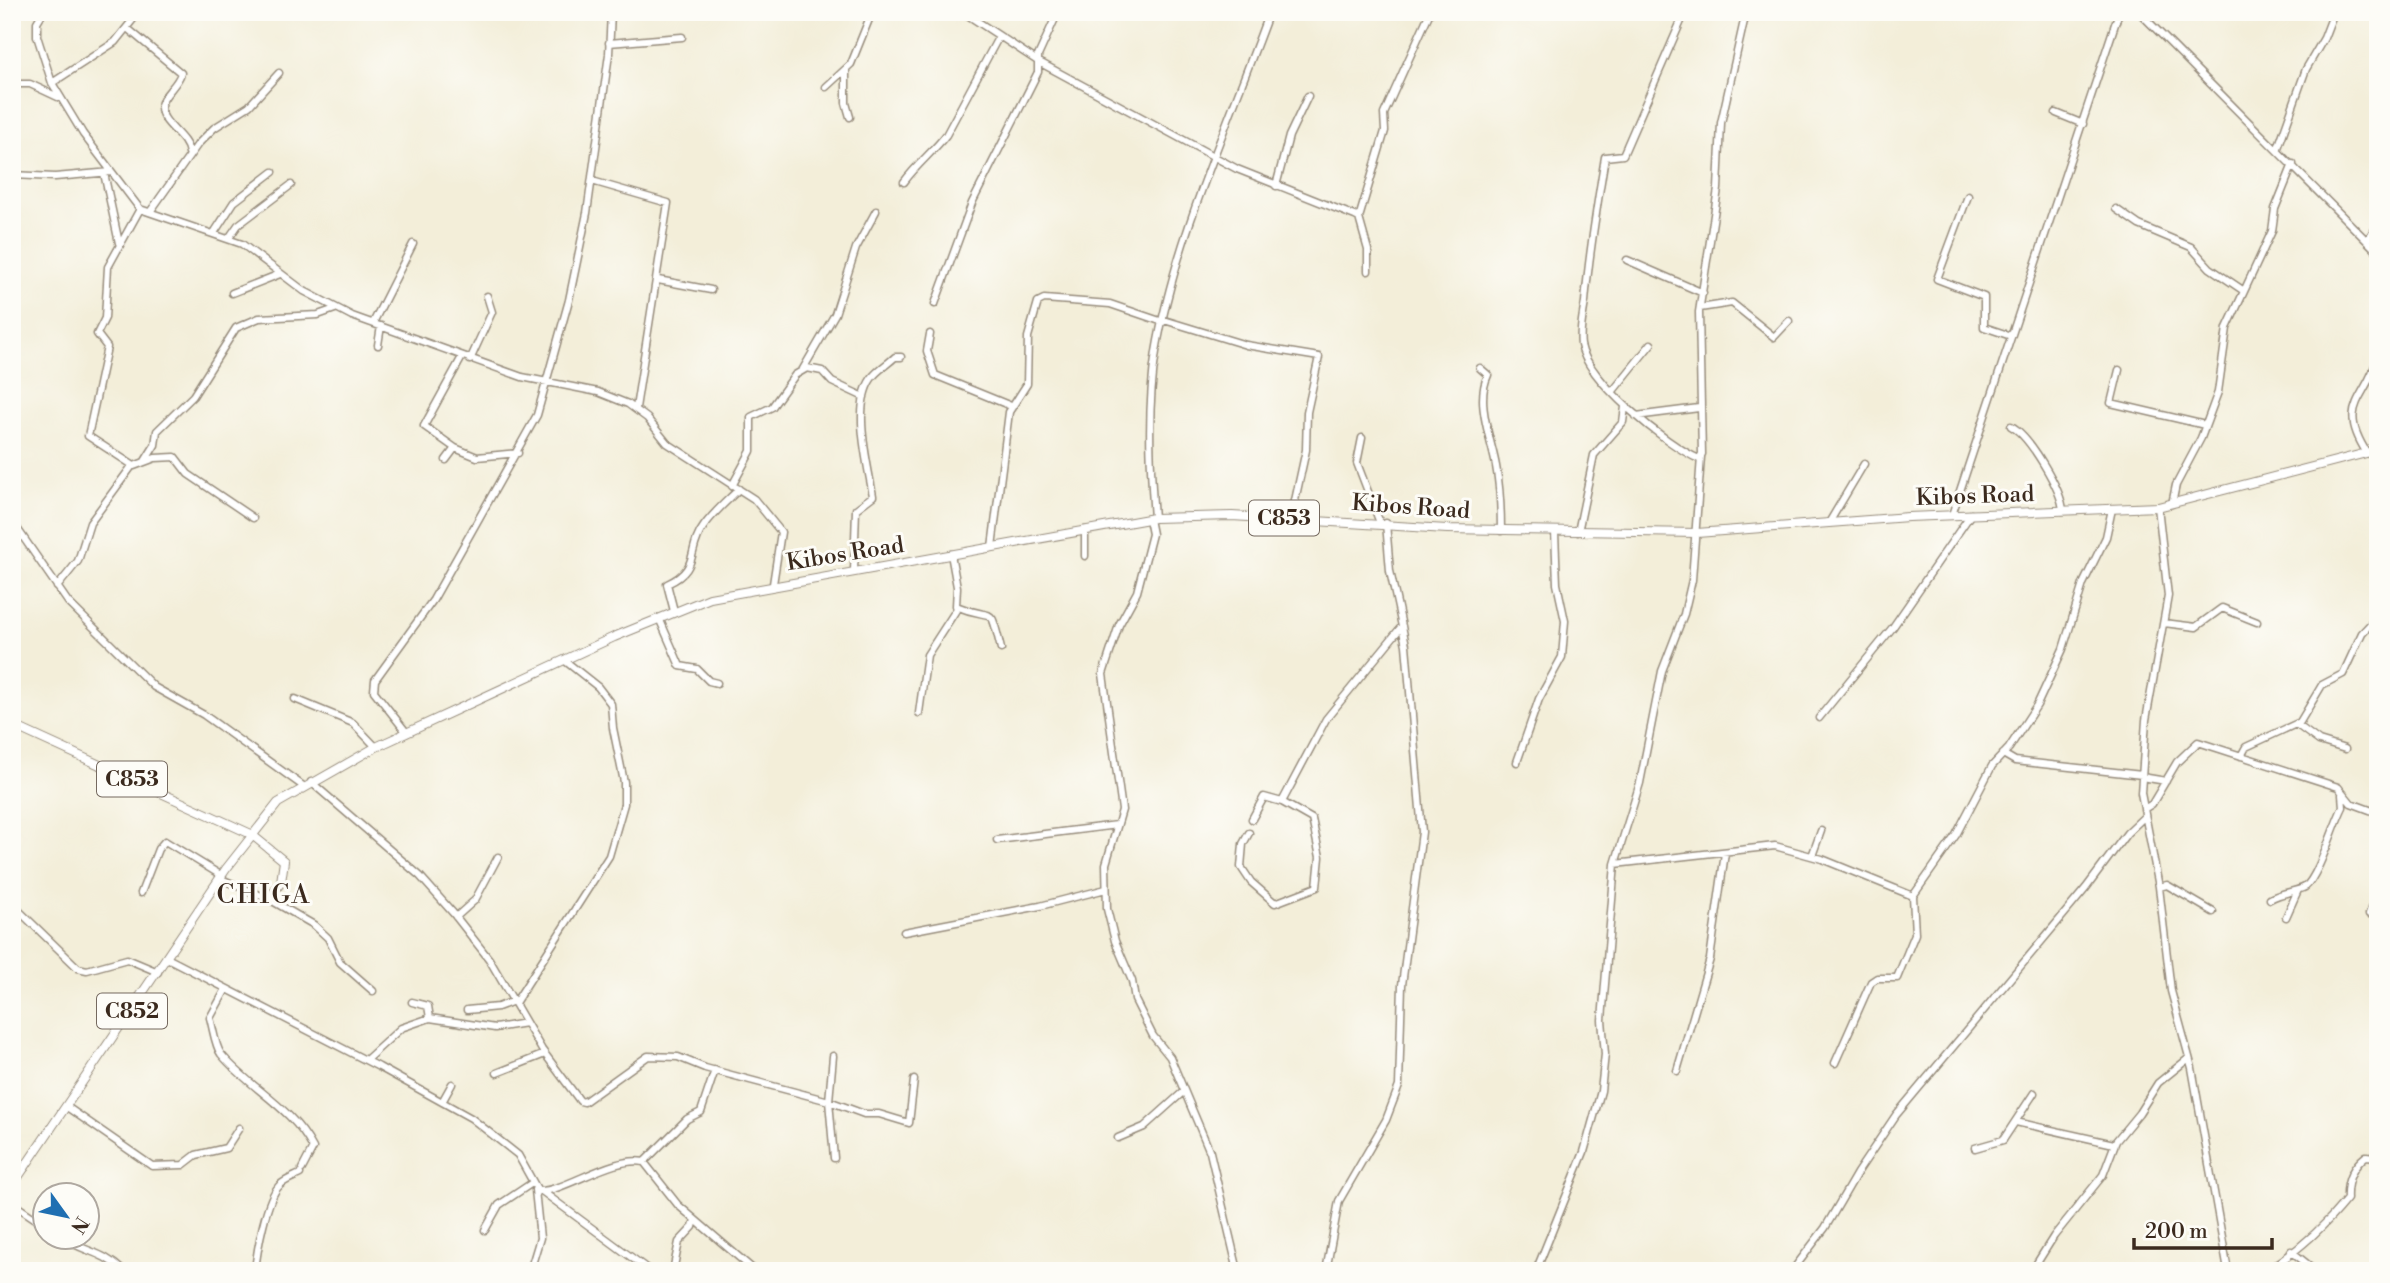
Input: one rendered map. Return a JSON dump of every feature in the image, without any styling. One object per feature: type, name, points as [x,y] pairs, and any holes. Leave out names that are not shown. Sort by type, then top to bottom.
[{"type":"main road","name":"Kibos Road","points":[[251,834],[272,808],[307,784],[376,747],[674,611],[720,595],[773,584],[1152,518],[1232,516],[1501,531],[1697,533],[1952,515],[2158,507],[2378,450]]},
{"type":"main road","name":"C853","points":[[12,725],[251,834]]},
{"type":"main road","name":"C852","points":[[12,1186],[251,834]]},
{"type":"main road","points":[[251,834],[284,861],[281,882],[270,899]]},
{"type":"street","points":[[43,12],[38,20],[37,36],[52,83],[107,173],[140,209],[229,238],[252,250],[281,274],[335,309],[470,360],[548,383],[598,392],[636,408],[667,443],[759,503],[781,532],[773,584]]},
{"type":"street","points":[[52,83],[115,42],[139,12]]},
{"type":"street","points":[[407,733],[374,691],[375,680],[433,600],[517,453],[548,383],[569,300],[592,181],[611,12]]},
{"type":"street","points":[[826,87],[846,70],[857,54],[872,12]]},
{"type":"street","points":[[963,12],[1039,62],[1216,156],[1276,186],[1340,208],[1359,218]]},
{"type":"street","points":[[935,304],[972,203],[1038,72],[1038,56],[1058,12]]},
{"type":"street","points":[[1269,12],[1216,156],[1163,321],[1153,387],[1150,461],[1152,534],[1137,592],[1119,625],[1103,674],[1122,810],[1106,864],[1109,919],[1132,981],[1135,1000],[1156,1042],[1170,1057],[1210,1152],[1238,1270],[1280,1271]]},
{"type":"street","points":[[1368,271],[1368,250],[1359,218],[1385,131],[1384,114],[1430,12]]},
{"type":"street","points":[[1685,12],[1623,155],[1605,157],[1588,263],[1581,341],[1598,377],[1625,407],[1694,457],[1701,457]]},
{"type":"street","points":[[1536,1271],[1584,1152],[1601,1091],[1605,1054],[1602,1020],[1615,864],[1640,783],[1662,671],[1689,598],[1697,533],[1701,457],[1700,308],[1718,189],[1721,123],[1746,12]]},
{"type":"street","points":[[1952,515],[2119,12]]},
{"type":"street","points":[[2139,12],[2278,148],[2378,252]]},
{"type":"street","points":[[2278,148],[2308,65],[2325,38],[2334,12]]},
{"type":"street","points":[[127,28],[181,73],[161,107],[162,114],[186,143],[190,153]]},
{"type":"street","points":[[904,182],[917,163],[936,148],[946,135],[999,36]]},
{"type":"street","points":[[609,43],[682,37]]},
{"type":"street","points":[[846,70],[846,103],[850,117]]},
{"type":"street","points":[[150,212],[190,153],[214,128],[249,106],[279,73]]},
{"type":"street","points":[[12,84],[30,84],[60,98]]},
{"type":"street","points":[[1276,186],[1289,136],[1308,96]]},
{"type":"street","points":[[2056,113],[2083,124]]},
{"type":"street","points":[[2172,504],[2176,485],[2218,392],[2223,340],[2272,231],[2275,209],[2293,164]]},
{"type":"street","points":[[214,233],[234,202],[273,172]]},
{"type":"street","points":[[12,175],[55,177],[107,173]]},
{"type":"street","points":[[107,173],[119,245]]},
{"type":"street","points":[[592,181],[667,202],[658,280],[636,408]]},
{"type":"street","points":[[229,238],[238,225],[291,185]]},
{"type":"street","points":[[1968,196],[1937,279],[1984,297],[1984,327],[2011,336]]},
{"type":"street","points":[[132,466],[88,436],[107,347],[97,334],[105,317],[105,281],[108,267],[140,209]]},
{"type":"street","points":[[2116,209],[2135,223],[2191,247],[2210,268],[2244,291]]},
{"type":"street","points":[[674,611],[667,584],[682,577],[689,569],[702,527],[735,488],[751,451],[751,417],[772,407],[789,382],[803,369],[835,314],[856,248],[876,211]]},
{"type":"street","points":[[2367,241],[2378,223]]},
{"type":"street","points":[[373,323],[414,244]]},
{"type":"street","points":[[1627,260],[1703,293]]},
{"type":"street","points":[[232,293],[281,274]]},
{"type":"street","points":[[658,280],[711,290]]},
{"type":"street","points":[[470,360],[492,312],[487,296]]},
{"type":"street","points":[[992,547],[1011,406],[1027,384],[1028,335],[1040,301],[1110,304],[1246,345],[1319,357],[1307,412],[1306,450],[1291,519]]},
{"type":"street","points":[[1700,308],[1731,303],[1774,337],[1789,321]]},
{"type":"street","points":[[144,462],[155,445],[157,431],[193,396],[236,328],[260,318],[318,316],[335,309]]},
{"type":"street","points":[[378,345],[381,326]]},
{"type":"street","points":[[930,334],[927,351],[935,375],[1011,406]]},
{"type":"street","points":[[1613,391],[1651,344]]},
{"type":"street","points":[[462,357],[424,426],[455,448],[477,457],[517,453]]},
{"type":"street","points":[[854,571],[856,509],[873,496],[865,466],[864,397],[873,376],[895,357],[901,357]]},
{"type":"street","points":[[2367,453],[2353,429],[2352,417],[2378,357]]},
{"type":"street","points":[[1480,368],[1488,375],[1484,383],[1484,409],[1497,470],[1501,531]]},
{"type":"street","points":[[803,369],[822,371],[832,382],[864,397]]},
{"type":"street","points":[[2119,370],[2112,403],[2205,425]]},
{"type":"street","points":[[1578,532],[1594,455],[1623,422],[1625,407]]},
{"type":"street","points":[[1636,416],[1699,408]]},
{"type":"street","points":[[2011,426],[2023,434],[2054,481],[2063,511]]},
{"type":"street","points":[[1326,1271],[1339,1201],[1386,1120],[1401,1073],[1402,985],[1422,832],[1420,780],[1402,626],[1383,523],[1357,463],[1362,439]]},
{"type":"street","points":[[446,460],[455,448]]},
{"type":"street","points":[[57,587],[78,562],[90,523],[132,466],[175,457],[188,474],[253,518]]},
{"type":"street","points":[[1830,522],[1864,464]]},
{"type":"street","points":[[2158,507],[2167,582],[2164,623],[2146,720],[2142,776],[2144,813],[2160,887],[2171,991],[2189,1058],[2228,1271]]},
{"type":"street","points":[[1835,1063],[1871,982],[1877,978],[1895,979],[1903,965],[1915,934],[1913,896],[1934,870],[1992,765],[2003,754],[2037,705],[2063,649],[2083,584],[2106,537],[2112,509]]},
{"type":"street","points":[[1819,718],[1893,627],[1972,514]]},
{"type":"street","points":[[12,521],[81,617],[154,687],[204,715],[307,784],[420,877],[456,917],[489,960],[545,1054],[583,1102],[645,1056],[678,1057],[715,1070],[829,1101],[864,1114],[879,1114],[909,1124],[914,1080]]},
{"type":"street","points":[[1085,530],[1085,556]]},
{"type":"street","points":[[1517,762],[1539,699],[1562,657],[1565,621],[1557,584],[1555,532]]},
{"type":"street","points":[[919,713],[926,655],[958,607],[951,554]]},
{"type":"street","points":[[958,607],[992,617],[997,624],[1001,649]]},
{"type":"street","points":[[2164,623],[2196,627],[2222,608],[2257,622]]},
{"type":"street","points":[[2241,756],[2245,747],[2296,724],[2306,715],[2322,685],[2343,674],[2362,633],[2377,617]]},
{"type":"street","points":[[659,618],[680,666],[697,669],[709,681],[717,683]]},
{"type":"street","points":[[1282,802],[1326,719],[1402,626]]},
{"type":"street","points":[[467,1010],[498,1007],[514,1002],[609,856],[616,840],[624,804],[624,782],[613,732],[611,704],[598,687],[564,660]]},
{"type":"street","points":[[295,699],[353,723],[376,747]]},
{"type":"street","points":[[2296,724],[2319,741],[2345,749]]},
{"type":"street","points":[[1792,1271],[1825,1228],[1857,1173],[1896,1115],[2092,881],[2152,804],[2177,762],[2195,743],[2330,784],[2351,803],[2378,813]]},
{"type":"street","points":[[2003,754],[2015,761],[2166,781]]},
{"type":"street","points":[[2270,900],[2310,883],[2343,807],[2342,793]]},
{"type":"street","points":[[1248,834],[1243,844],[1241,867],[1268,900],[1275,903],[1317,887],[1320,857],[1312,819],[1282,802],[1264,797],[1252,819]]},
{"type":"street","points":[[998,840],[1117,825]]},
{"type":"street","points":[[1812,856],[1821,831]]},
{"type":"street","points":[[141,893],[158,849],[165,841],[220,878],[270,899],[324,933],[340,962],[373,991]]},
{"type":"street","points":[[1615,864],[1770,846],[1812,856],[1913,896]]},
{"type":"street","points":[[1677,1071],[1709,962],[1725,853]]},
{"type":"street","points":[[456,917],[475,900],[498,857]]},
{"type":"street","points":[[2160,887],[2167,885],[2213,912]]},
{"type":"street","points":[[2369,914],[2378,889]]},
{"type":"street","points":[[904,932],[1040,906],[1106,890]]},
{"type":"street","points":[[2287,917],[2298,890]]},
{"type":"street","points":[[12,904],[78,968],[87,970],[127,959],[158,972]]},
{"type":"street","points":[[167,958],[366,1060],[442,1102],[500,1139],[523,1163],[533,1186],[540,1238],[530,1271]]},
{"type":"street","points":[[226,989],[210,1018],[220,1053],[244,1079],[301,1125],[313,1147],[301,1172],[281,1184],[273,1196],[257,1248],[255,1271]]},
{"type":"street","points":[[411,1002],[428,1006],[430,1018]]},
{"type":"street","points":[[366,1060],[401,1028],[430,1018],[495,1028],[526,1023]]},
{"type":"street","points":[[497,1073],[545,1054]]},
{"type":"street","points":[[833,1056],[829,1101],[834,1158]]},
{"type":"street","points":[[2032,1271],[2054,1236],[2102,1175],[2114,1144],[2158,1083],[2189,1058]]},
{"type":"street","points":[[543,1192],[608,1168],[644,1162],[687,1119],[701,1112],[715,1070]]},
{"type":"street","points":[[442,1102],[452,1084]]},
{"type":"street","points":[[1118,1138],[1144,1127],[1183,1092]]},
{"type":"street","points":[[1975,1148],[1999,1143],[2034,1093]]},
{"type":"street","points":[[67,1107],[152,1166],[183,1165],[196,1155],[226,1148],[239,1128]]},
{"type":"street","points":[[2016,1122],[2114,1144]]},
{"type":"street","points":[[2266,1271],[2309,1240],[2347,1199],[2346,1186],[2359,1162],[2366,1156],[2378,1157]]},
{"type":"street","points":[[12,1160],[25,1168]]},
{"type":"street","points":[[644,1162],[695,1220],[755,1271]]},
{"type":"street","points":[[533,1186],[650,1271]]},
{"type":"street","points":[[485,1230],[499,1205],[533,1186]]},
{"type":"street","points":[[12,1203],[32,1217]]},
{"type":"street","points":[[673,1271],[679,1242],[693,1227],[695,1220]]},
{"type":"street","points":[[2291,1251],[2316,1271]]},
{"type":"street","points":[[99,1252],[123,1271]]},
{"type":"district","name":"CHIGA","points":[[264,894]]}]
